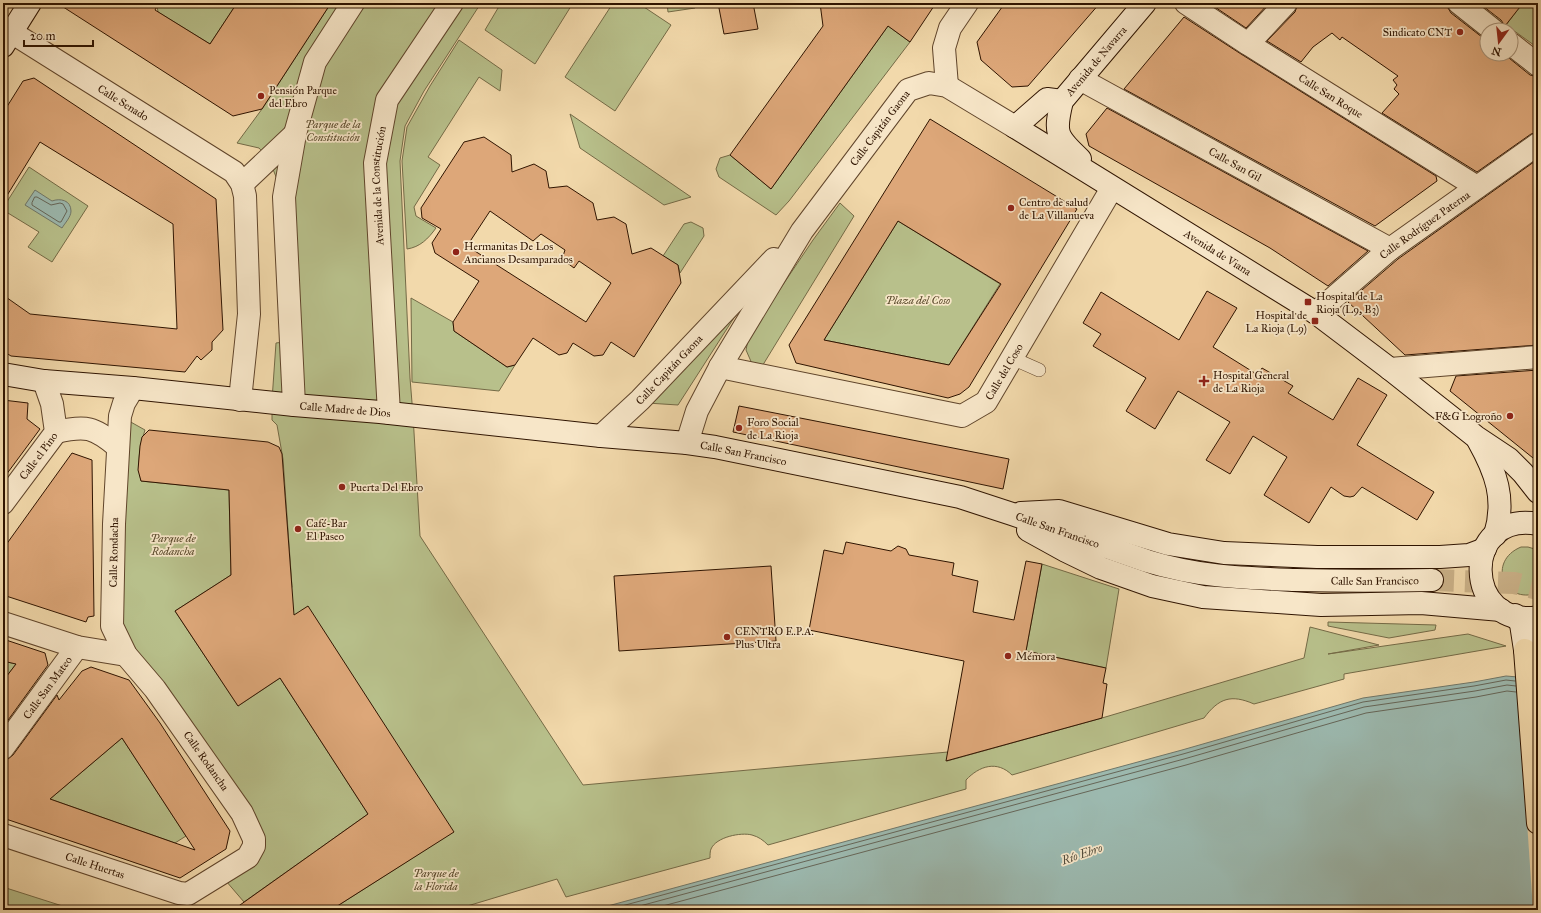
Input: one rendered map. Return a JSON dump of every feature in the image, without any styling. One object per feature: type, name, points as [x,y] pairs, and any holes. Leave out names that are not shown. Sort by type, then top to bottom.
[{"type":"main road","points":[[1532,643],[1538,823]]},
{"type":"street","points":[[6,35],[30,3]]},
{"type":"street","points":[[294,405],[284,197],[295,134],[315,62],[353,3]]},
{"type":"street","name":"Avenida de la Constitución","points":[[389,412],[375,163],[387,100],[452,3]]},
{"type":"street","points":[[947,86],[944,48],[950,28],[967,3]]},
{"type":"street","name":"Avenida de Navarra","points":[[1112,188],[1064,144],[1058,132],[1058,118],[1062,101],[1145,3]]},
{"type":"street","name":"Calle San Roque","points":[[1186,3],[1248,44],[1477,187]]},
{"type":"street","points":[[1248,44],[1286,3]]},
{"type":"street","points":[[1459,3],[1483,22]]},
{"type":"street","name":"Calle Senado","points":[[6,35],[238,178]]},
{"type":"street","points":[[1519,50],[1538,65]]},
{"type":"street","name":"Calle San Gil","points":[[1080,79],[1390,248]]},
{"type":"street","name":"Calle Capitán Gaona","points":[[687,443],[697,411],[720,367],[802,231],[908,90],[929,83],[947,86]]},
{"type":"street","name":"Avenida de Viana","points":[[947,86],[1316,313],[1390,369],[1476,438],[1508,459],[1523,473],[1538,492]]},
{"type":"street","name":"Avenida de Navarra","points":[[1015,128],[1047,98],[1062,101]]},
{"type":"street","points":[[240,400],[248,314],[245,196],[238,178],[295,134]]},
{"type":"street","name":"Calle Rodríguez Paterna","points":[[1316,313],[1390,248],[1538,144]]},
{"type":"street","name":"Calle del Coso","points":[[720,367],[962,416],[986,402],[1112,188]]},
{"type":"street","name":"Calle Capitán Gaona","points":[[601,436],[640,400],[802,231]]},
{"type":"street","points":[[1390,369],[1538,357]]},
{"type":"street","name":"Calle Madre de Dios","points":[[3,374],[44,381],[133,388],[294,405],[389,412],[601,436],[687,443]]},
{"type":"street","name":"Calle el Pino","points":[[3,503],[56,432],[52,404],[44,381]]},
{"type":"street","name":"Calle Rondacha","points":[[126,655],[112,626],[114,524],[120,416],[124,403],[133,388]]},
{"type":"street","points":[[56,432],[85,428],[103,435],[118,447]]},
{"type":"street","name":"Avenida de Viana","points":[[1476,438],[1494,471],[1500,502],[1498,524],[1480,567],[1482,586],[1491,601],[1508,613]]},
{"type":"street","name":"Calle San Francisco","points":[[687,443],[744,453],[960,497],[1147,561],[1169,568],[1196,573],[1243,578],[1334,581],[1432,580]]},
{"type":"street","points":[[1012,514],[1059,511],[1168,544],[1224,553],[1317,557],[1440,557],[1469,555],[1490,542],[1503,529],[1512,525],[1526,523],[1538,524]]},
{"type":"street","points":[[1012,514],[1025,528],[1038,536],[1101,568],[1152,586],[1203,597],[1321,604],[1421,603],[1508,613],[1529,618],[1538,617]]},
{"type":"street","points":[[1508,613],[1521,624],[1532,643]]},
{"type":"street","points":[[3,623],[77,647],[126,655]]},
{"type":"street","points":[[1532,643],[1538,627]]},
{"type":"street","name":"Calle San Mateo","points":[[3,748],[77,647]]},
{"type":"street","name":"Calle Rodancha","points":[[126,655],[155,690],[242,812],[254,839],[254,846],[248,857],[188,894]]},
{"type":"street","name":"Calle Huertas","points":[[3,836],[179,893],[188,894]]},
{"type":"lane","points":[[1012,358],[1039,370]]},
{"type":"green space","points":[[159,3],[237,3],[210,44],[158,12],[157,6]]},
{"type":"green space","name":"Parque de la Constitución","points":[[331,3],[481,3],[424,91],[405,126],[400,161],[410,378],[420,536],[583,785],[948,752],[947,761],[1102,718],[1304,658],[1310,627],[1379,645],[1328,654],[1468,634],[1506,646],[1344,674],[1344,679],[1254,704],[1239,699],[1226,700],[1215,706],[1204,718],[1012,775],[1000,767],[994,766],[982,768],[966,780],[966,789],[768,845],[761,839],[752,835],[742,834],[729,836],[718,841],[714,845],[711,850],[710,858],[566,897],[557,879],[454,910],[331,910],[453,832],[260,638],[292,587],[283,459],[277,425],[272,420],[276,343],[291,341],[280,187],[269,159],[259,148],[237,143],[262,109]]},
{"type":"green space","points":[[501,3],[573,3],[535,64],[485,30]]},
{"type":"green space","points":[[613,3],[638,3],[671,25],[615,111],[565,77]]},
{"type":"green space","points":[[667,3],[694,3],[695,8],[668,12]]},
{"type":"green space","points":[[1523,3],[1538,3],[1538,48],[1519,34],[1519,22],[1508,22]]},
{"type":"green space","points":[[888,26],[910,42],[789,201],[776,215],[719,177],[716,169],[720,158],[730,155],[771,189]]},
{"type":"green space","points":[[459,40],[502,70],[500,91],[479,77],[428,157],[440,165],[414,207],[416,216],[436,228],[423,242],[407,249],[402,161],[407,127],[430,86]]},
{"type":"green space","points":[[570,114],[691,197],[664,205],[580,148]]},
{"type":"green space","points":[[29,167],[88,206],[52,262],[28,247],[39,232],[3,210]]},
{"type":"green space","points":[[840,203],[854,216],[761,368],[753,366],[746,350],[749,335],[813,240]]},
{"type":"green space","name":"Plaza del Coso","points":[[898,221],[1000,284],[949,365],[824,340]]},
{"type":"green space","points":[[691,222],[703,228],[704,236],[680,273],[678,265],[663,256],[684,224]]},
{"type":"green space","points":[[748,296],[678,405],[647,403]]},
{"type":"green space","points":[[411,298],[453,322],[454,331],[507,367],[515,365],[499,391],[412,382]]},
{"type":"green space","name":"Parque de Rodancha","points":[[120,416],[145,430],[139,456],[141,481],[229,490],[231,575],[175,611],[238,706],[280,678],[368,814],[244,902],[220,874],[254,846],[112,626]]},
{"type":"green space","points":[[1521,547],[1528,547],[1538,550],[1538,593],[1526,595],[1516,593],[1508,587],[1504,580],[1502,571],[1504,562],[1511,553]]},
{"type":"green space","points":[[1042,564],[1119,589],[1106,668],[1026,651]]},
{"type":"green space","points":[[1328,622],[1436,625],[1435,630],[1389,638],[1328,626]]},
{"type":"green space","points":[[3,661],[16,664],[3,681]]},
{"type":"green space","points":[[122,738],[186,836],[175,843],[50,799]]},
{"type":"green space","points":[[3,887],[75,910],[3,910]]},
{"type":"water","points":[[35,190],[52,201],[62,200],[69,204],[71,207],[71,213],[62,228],[25,205]]},
{"type":"water","name":"Río Ebro","points":[[1506,676],[1530,678],[1538,910],[593,910],[1182,750],[1363,698]]},
{"type":"pier","points":[[1517,675],[1538,678],[1538,910],[1533,910]]},
{"type":"building","points":[[57,3],[159,3],[155,10],[210,44],[237,3],[331,3],[262,109],[233,116]]},
{"type":"building","points":[[718,3],[753,3],[758,29],[724,34]]},
{"type":"building","points":[[820,3],[936,3],[910,42],[888,26],[771,189],[730,155],[823,26]]},
{"type":"building","points":[[1005,3],[1100,3],[1028,86],[1012,87],[981,60],[977,42]]},
{"type":"building","points":[[1209,3],[1269,3],[1246,28]]},
{"type":"building","points":[[1298,3],[1447,3],[1451,13],[1479,35],[1479,62],[1514,62],[1530,75],[1538,77],[1538,132],[1531,134],[1477,172],[1382,113],[1399,94],[1394,89],[1397,85],[1393,80],[1398,76],[1342,37],[1340,40],[1332,33],[1313,47],[1301,62],[1267,41],[1295,12]]},
{"type":"building","points":[[1479,3],[1523,3],[1508,22],[1502,22]]},
{"type":"building","points":[[1184,17],[1436,176],[1437,181],[1375,226],[1124,89]]},
{"type":"building","points":[[34,78],[216,199],[223,330],[212,342],[212,350],[201,360],[197,356],[185,372],[11,356],[3,351],[3,295],[30,314],[177,329],[173,224],[40,142],[3,202],[3,113],[23,81]]},
{"type":"building","points":[[1107,108],[1368,251],[1328,286],[1270,248],[1089,146],[1086,134]]},
{"type":"building","points":[[930,119],[1077,209],[969,387],[960,394],[948,398],[796,363],[789,345]],"holes":[[[898,221],[1001,284],[949,365],[824,340]]]},
{"type":"building","name":"Hermanitas De Los Ancianos Desamparados","points":[[484,137],[511,155],[512,172],[534,164],[546,171],[549,188],[567,186],[593,203],[597,220],[614,217],[626,224],[632,254],[651,248],[678,265],[681,283],[634,357],[611,342],[603,355],[594,356],[573,343],[567,353],[559,355],[533,338],[515,365],[507,367],[454,331],[453,322],[479,281],[435,253],[432,243],[441,229],[422,218],[421,208],[464,142]],"holes":[[[490,211],[533,241],[541,234],[565,250],[562,259],[574,268],[579,261],[611,283],[586,322],[467,246]]]},
{"type":"building","points":[[1538,159],[1538,345],[1405,355],[1348,302],[1398,259]]},
{"type":"building","name":"Hospital General de La Rioja","points":[[1207,291],[1237,308],[1213,347],[1258,375],[1262,368],[1293,386],[1288,393],[1333,420],[1358,378],[1387,395],[1357,445],[1434,492],[1417,520],[1362,487],[1354,496],[1350,497],[1344,496],[1331,487],[1309,523],[1264,495],[1287,457],[1253,436],[1230,474],[1206,460],[1230,422],[1178,391],[1155,429],[1126,411],[1146,378],[1093,346],[1101,334],[1083,323],[1101,292],[1179,340]]},
{"type":"building","name":"F&G Logroño","points":[[1538,370],[1538,462],[1450,391],[1456,376]]},
{"type":"building","points":[[3,400],[28,403],[27,419],[40,429],[3,479]]},
{"type":"building","points":[[739,406],[1009,459],[1003,489],[733,432]]},
{"type":"building","points":[[149,430],[268,442],[279,447],[282,454],[294,615],[308,606],[454,832],[331,910],[233,910],[368,814],[280,678],[238,706],[175,611],[231,575],[229,490],[141,481],[138,470],[140,446],[142,437]]},
{"type":"building","points":[[72,453],[92,460],[94,616],[88,617],[86,622],[3,595],[3,549]]},
{"type":"building","points":[[846,542],[891,551],[898,546],[906,549],[909,555],[954,563],[952,575],[978,581],[973,612],[1014,620],[1026,561],[1042,564],[1026,651],[1106,668],[1103,683],[1107,684],[1102,718],[946,761],[964,661],[809,630],[824,550],[843,554]]},
{"type":"building","points":[[771,566],[776,641],[619,651],[614,576]]},
{"type":"building","points":[[3,639],[45,653],[48,665],[3,727],[3,681],[16,664],[3,661]]},
{"type":"building","points":[[91,667],[129,680],[160,723],[230,831],[226,849],[180,878],[3,818],[3,760],[8,759],[13,755],[57,695],[59,700],[82,671]],"holes":[[[122,738],[195,850],[50,799]]]},
{"type":"tunnel","points":[[1432,580],[1514,583],[1538,589]]},
{"type":"place","name":"Sindicato CNT","points":[[1460,32]]},
{"type":"place","name":"Pensión Parque del Ebro","points":[[261,96]]},
{"type":"place","name":"Centro de salud de La Villanueva","points":[[1011,208]]},
{"type":"place","name":"Hermanitas De Los Ancianos Desamparados","points":[[456,252]]},
{"type":"place","name":"Hospital de La Rioja (L9, B3)","points":[[1308,302]]},
{"type":"place","name":"Hospital de La Rioja (L9)","points":[[1315,321]]},
{"type":"place","name":"Hospital General de La Rioja","points":[[1204,381]]},
{"type":"place","name":"F&G Logroño","points":[[1510,416]]},
{"type":"place","name":"Foro Social de La Rioja","points":[[739,428]]},
{"type":"place","name":"Puerta Del Ebro","points":[[342,487]]},
{"type":"place","name":"Café-Bar El Paseo","points":[[298,529]]},
{"type":"place","name":"CENTRO E.P.A. Plus Ultra","points":[[727,637]]},
{"type":"place","name":"Mémora","points":[[1008,656]]},
{"type":"park label","name":"Parque de la Florida","points":[[436,879]]}]
